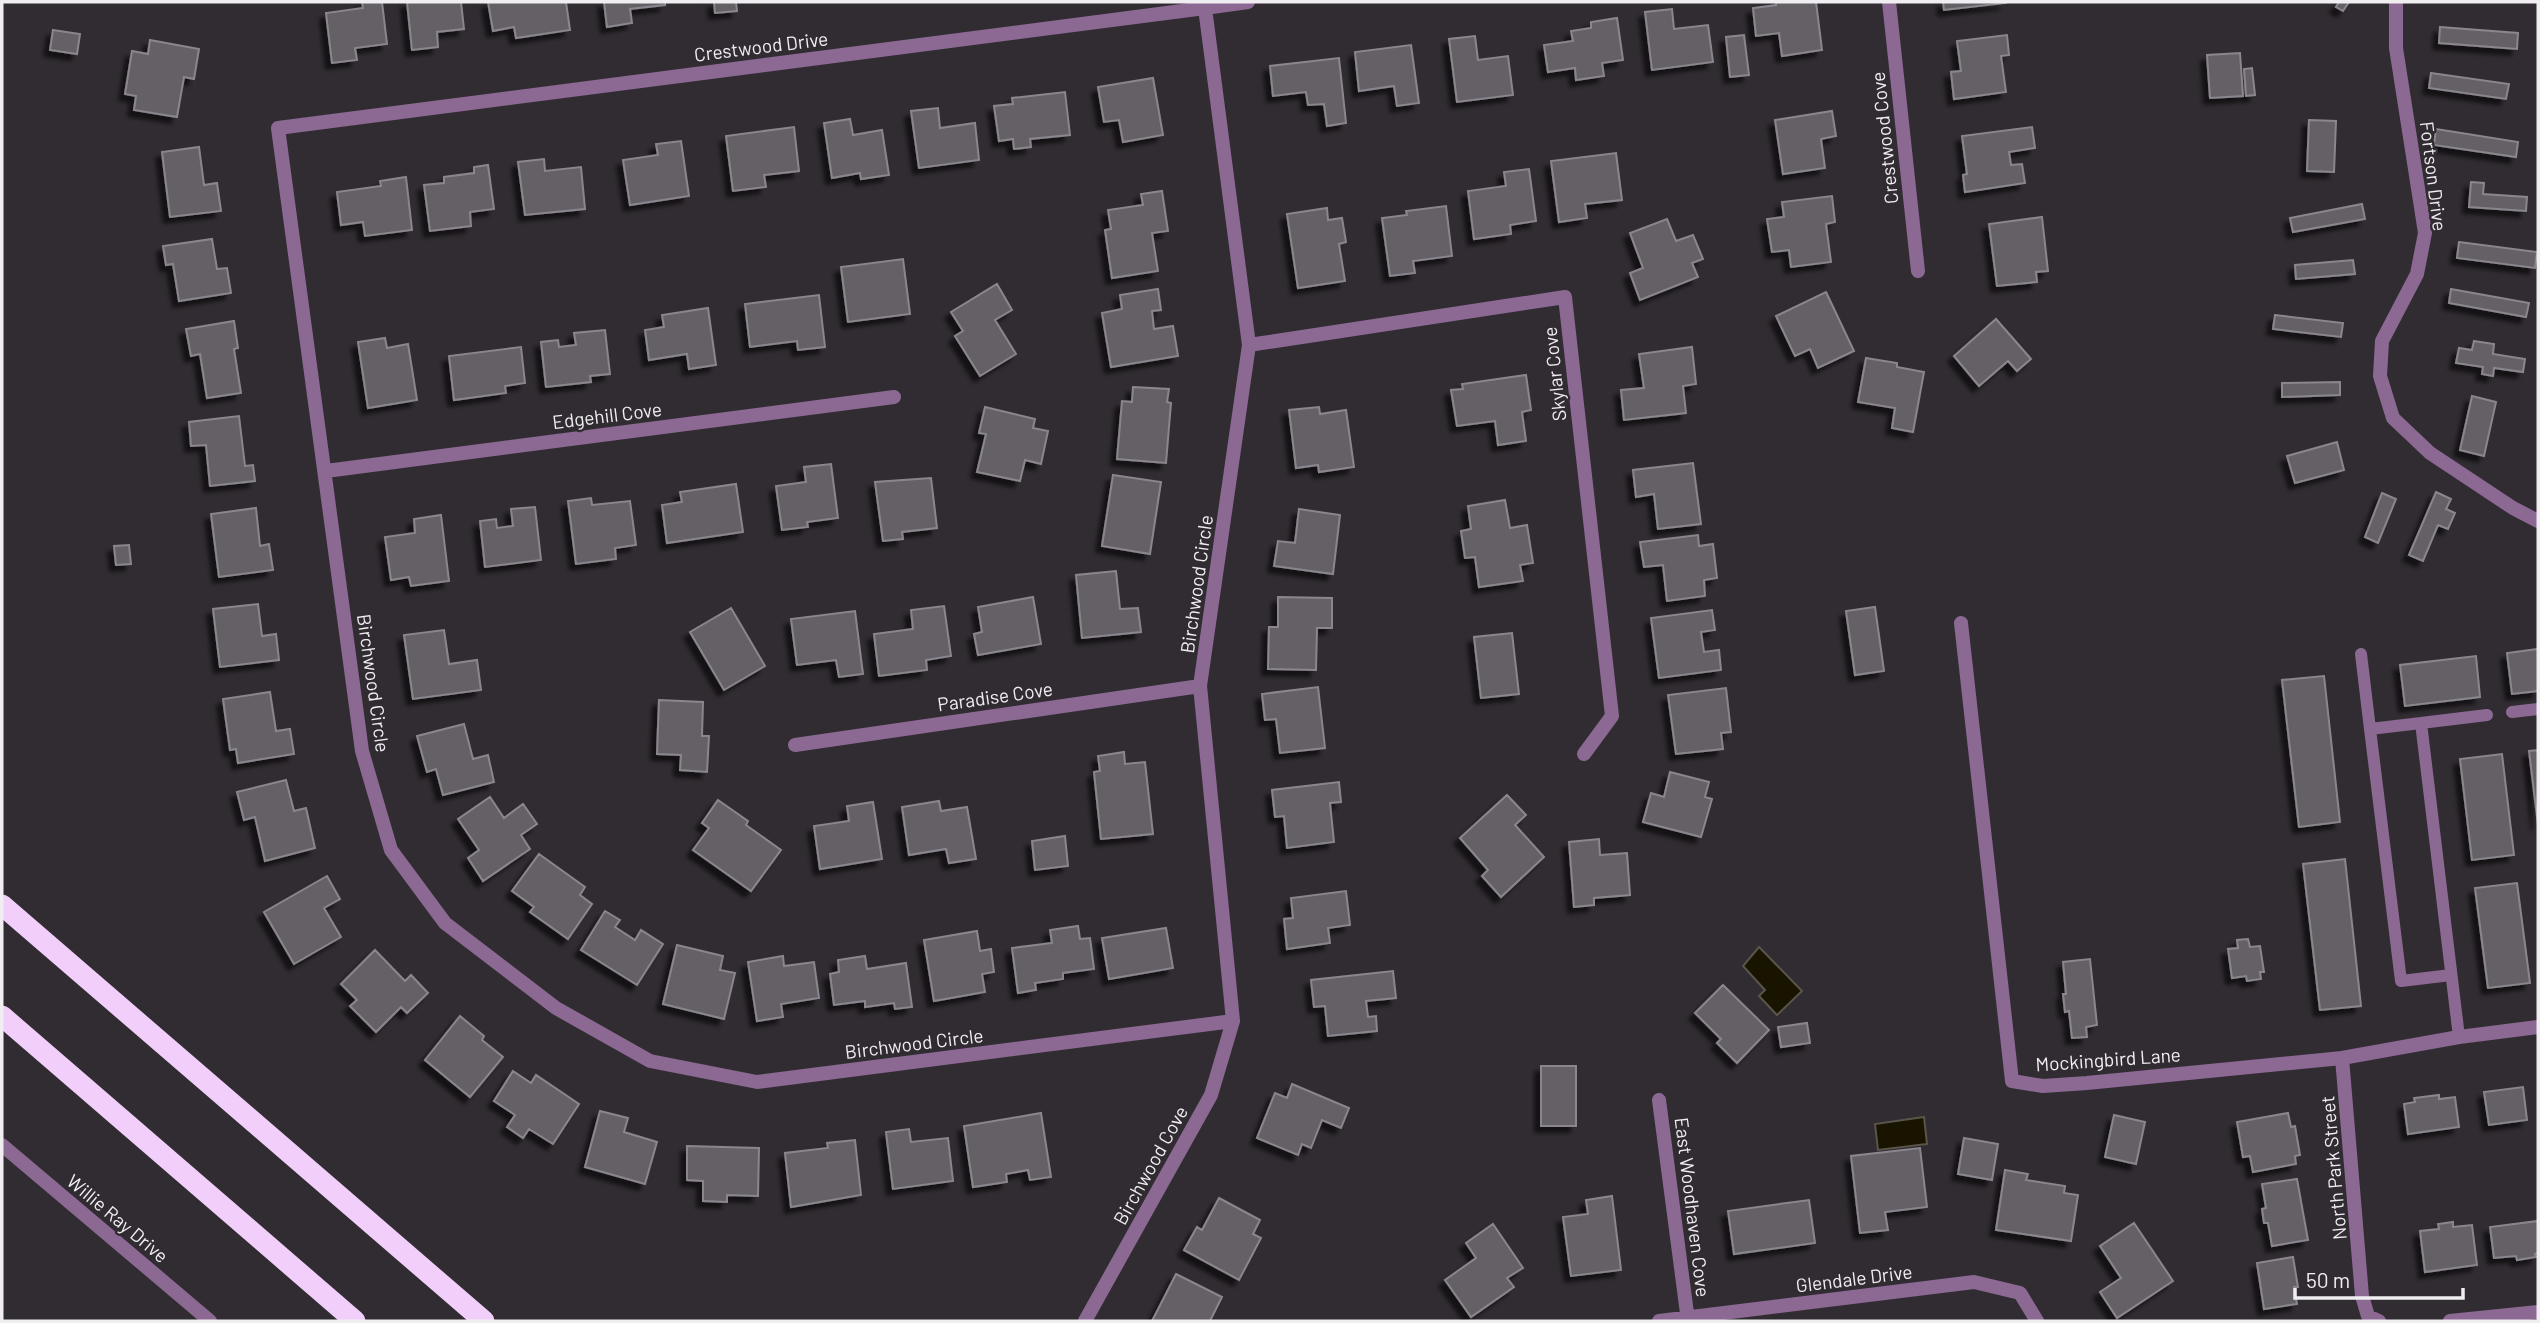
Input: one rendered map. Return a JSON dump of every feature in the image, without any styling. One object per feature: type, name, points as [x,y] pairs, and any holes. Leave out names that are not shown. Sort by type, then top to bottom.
[{"type":"highway","points":[[2,905],[484,1321]]},
{"type":"highway","points":[[2,1016],[355,1321]]},
{"type":"street","name":"Crestwood Drive","points":[[278,128],[1205,5],[1248,2]]},
{"type":"street","name":"Crestwood Cove","points":[[1889,2],[1918,271]]},
{"type":"street","name":"Fortson Drive","points":[[2396,2],[2396,48],[2425,233],[2417,274],[2382,341],[2380,376],[2393,418],[2430,453],[2513,509],[2538,521]]},
{"type":"street","name":"Birchwood Circle","points":[[278,128],[362,751],[391,850],[445,923],[556,1008],[650,1061],[757,1082],[1233,1021],[1200,687],[1249,345],[1205,5]]},
{"type":"street","name":"Skylar Cove","points":[[1249,345],[1565,297],[1612,716],[1584,754]]},
{"type":"street","name":"Edgehill Cove","points":[[326,471],[894,397]]},
{"type":"street","name":"Mockingbird Lane","points":[[1961,623],[2012,1082],[2043,1086],[2087,1083],[2342,1058],[2459,1037],[2538,1027]]},
{"type":"street","name":"Paradise Cove","points":[[795,745],[1200,687]]},
{"type":"street","name":"Birchwood Cove","points":[[1085,1321],[1211,1095],[1233,1021]]},
{"type":"street","name":"North Park Street","points":[[2342,1058],[2362,1296],[2370,1319]]},
{"type":"street","name":"East Woodhaven Cove","points":[[1660,1100],[1688,1320]]},
{"type":"street","name":"Willie Ray Drive","points":[[2,1145],[210,1321]]},
{"type":"street","name":"Glendale Drive","points":[[1659,1321],[1688,1320],[1974,1282],[2020,1293],[2037,1321]]},
{"type":"street","points":[[2450,1321],[2538,1312]]},
{"type":"lane","points":[[2361,654],[2401,981],[2451,975]]},
{"type":"lane","points":[[2512,712],[2538,709]]},
{"type":"lane","points":[[2370,729],[2487,715]]},
{"type":"lane","points":[[2421,723],[2459,1037]]},
{"type":"shaded area","points":[[1759,947],[1802,991],[1777,1015],[1759,996],[1765,990],[1743,966]]},
{"type":"shaded area","points":[[1924,1117],[1927,1144],[1878,1150],[1875,1124]]},
{"type":"building","points":[[362,2],[382,2],[387,44],[355,48],[357,60],[332,63],[326,13],[363,8]]},
{"type":"building","points":[[407,2],[461,2],[464,29],[437,32],[438,47],[412,50]]},
{"type":"building","points":[[488,2],[566,2],[570,30],[516,38],[514,27],[493,31]]},
{"type":"building","points":[[604,2],[665,2],[665,5],[630,9],[632,23],[607,27]]},
{"type":"building","points":[[714,2],[736,2],[737,11],[715,13]]},
{"type":"building","points":[[1776,2],[1816,2],[1822,50],[1782,56],[1779,33],[1756,36],[1753,8],[1776,5]]},
{"type":"building","points":[[1943,2],[2004,2],[2005,3],[1944,10]]},
{"type":"building","points":[[2339,2],[2349,2],[2343,11],[2336,7]]},
{"type":"building","points":[[1672,9],[1674,29],[1708,25],[1713,62],[1652,70],[1645,12]]},
{"type":"building","points":[[1617,18],[1623,60],[1602,63],[1604,76],[1576,80],[1575,68],[1548,72],[1544,45],[1573,41],[1571,31],[1591,28],[1591,22]]},
{"type":"building","points":[[2440,27],[2518,33],[2517,49],[2439,43]]},
{"type":"building","points":[[53,30],[80,34],[77,54],[50,50]]},
{"type":"building","points":[[1744,35],[1749,75],[1730,77],[1726,37]]},
{"type":"building","points":[[2007,35],[2009,55],[2001,56],[2006,92],[1954,99],[1951,72],[1961,71],[1957,41]]},
{"type":"building","points":[[1475,36],[1478,60],[1508,56],[1513,95],[1457,102],[1449,39]]},
{"type":"building","points":[[150,40],[199,49],[194,79],[184,77],[177,117],[134,110],[136,96],[125,94],[132,51],[148,54]]},
{"type":"building","points":[[1411,45],[1419,103],[1397,106],[1394,86],[1359,91],[1355,52]]},
{"type":"building","points":[[2240,53],[2243,96],[2210,98],[2207,55]]},
{"type":"building","points":[[1339,58],[1346,123],[1327,126],[1324,104],[1308,105],[1306,92],[1273,96],[1270,66]]},
{"type":"building","points":[[2252,68],[2255,95],[2246,96],[2244,69]]},
{"type":"building","points":[[2431,73],[2509,84],[2506,99],[2429,88]]},
{"type":"building","points":[[1153,78],[1163,135],[1123,142],[1119,120],[1104,122],[1098,87]]},
{"type":"building","points":[[1065,92],[1070,135],[1030,139],[1031,147],[1014,149],[1013,139],[999,141],[994,106],[1013,104],[1012,98]]},
{"type":"building","points":[[938,108],[940,128],[975,123],[979,160],[919,168],[911,111]]},
{"type":"building","points":[[1832,111],[1836,136],[1821,139],[1825,168],[1783,174],[1775,120]]},
{"type":"building","points":[[850,119],[853,135],[882,130],[889,175],[861,179],[860,173],[832,178],[824,123]]},
{"type":"building","points":[[2309,120],[2336,121],[2334,172],[2307,171]]},
{"type":"building","points":[[794,127],[799,171],[764,175],[766,187],[733,191],[726,136]]},
{"type":"building","points":[[2032,127],[2035,148],[2009,152],[2011,165],[2022,164],[2025,183],[1965,192],[1963,175],[1967,174],[1962,136]]},
{"type":"building","points":[[2436,129],[2518,142],[2516,157],[2434,145]]},
{"type":"building","points":[[681,141],[689,196],[630,205],[623,160],[658,155],[656,144]]},
{"type":"building","points":[[199,147],[204,185],[217,183],[221,211],[170,217],[162,152]]},
{"type":"building","points":[[1616,153],[1622,200],[1585,204],[1587,218],[1559,222],[1551,161]]},
{"type":"building","points":[[544,159],[545,171],[581,167],[585,209],[525,215],[518,162]]},
{"type":"building","points":[[488,165],[494,209],[470,212],[471,226],[430,231],[424,185],[444,183],[444,177],[474,173],[474,167]]},
{"type":"building","points":[[1529,169],[1536,221],[1510,225],[1511,234],[1474,239],[1468,191],[1506,186],[1504,172]]},
{"type":"building","points":[[406,177],[412,230],[365,236],[363,222],[341,225],[337,192],[381,186],[380,181]]},
{"type":"building","points":[[2471,182],[2484,183],[2483,194],[2527,197],[2526,211],[2469,207]]},
{"type":"building","points":[[1162,191],[1168,231],[1152,233],[1158,271],[1112,278],[1105,230],[1111,229],[1108,210],[1143,205],[1141,194]]},
{"type":"building","points":[[1832,196],[1835,222],[1826,224],[1831,262],[1791,267],[1789,250],[1772,252],[1767,219],[1784,217],[1782,202]]},
{"type":"building","points":[[2362,204],[2365,219],[2293,232],[2290,218]]},
{"type":"building","points":[[1446,206],[1452,256],[1413,261],[1415,273],[1390,276],[1382,218],[1407,215],[1406,211]]},
{"type":"building","points":[[1327,208],[1328,220],[1342,218],[1346,242],[1339,244],[1345,281],[1298,288],[1287,214]]},
{"type":"building","points":[[2042,217],[2048,271],[2036,272],[2037,282],[1997,286],[1989,224]]},
{"type":"building","points":[[1667,219],[1676,241],[1693,235],[1703,259],[1692,263],[1698,277],[1640,300],[1630,273],[1643,268],[1630,233]]},
{"type":"building","points":[[212,239],[217,269],[227,268],[231,293],[179,301],[173,264],[166,265],[163,246]]},
{"type":"building","points":[[2459,242],[2537,252],[2535,268],[2457,258]]},
{"type":"building","points":[[903,259],[910,314],[848,322],[841,267]]},
{"type":"building","points":[[2353,260],[2355,274],[2296,279],[2295,265]]},
{"type":"building","points":[[997,284],[1012,310],[995,320],[1016,354],[980,376],[955,336],[963,331],[951,312]]},
{"type":"building","points":[[1158,289],[1161,310],[1152,311],[1154,329],[1173,326],[1178,356],[1111,367],[1102,313],[1122,309],[1120,295]]},
{"type":"building","points":[[2451,289],[2529,303],[2526,317],[2449,303]]},
{"type":"building","points":[[1826,292],[1854,351],[1818,368],[1810,349],[1795,356],[1776,316]]},
{"type":"building","points":[[819,295],[825,347],[798,350],[797,341],[750,347],[745,304]]},
{"type":"building","points":[[708,308],[716,365],[689,369],[687,354],[649,360],[645,330],[664,327],[662,315]]},
{"type":"building","points":[[2275,315],[2343,323],[2341,337],[2273,329]]},
{"type":"building","points":[[1996,319],[2031,359],[2017,371],[2008,361],[1979,386],[1954,356]]},
{"type":"building","points":[[234,321],[238,348],[234,349],[241,393],[207,398],[200,354],[191,356],[186,329]]},
{"type":"building","points":[[605,330],[610,374],[590,376],[591,382],[546,387],[541,342],[558,340],[559,347],[576,345],[574,333]]},
{"type":"building","points":[[385,338],[387,348],[408,344],[417,400],[368,408],[358,342]]},
{"type":"building","points":[[2474,341],[2494,344],[2493,354],[2525,359],[2523,372],[2494,368],[2493,376],[2482,374],[2483,367],[2456,363],[2459,348],[2472,350]]},
{"type":"building","points":[[521,347],[525,383],[505,386],[506,393],[454,400],[449,356]]},
{"type":"building","points":[[1692,347],[1696,384],[1683,386],[1686,413],[1624,420],[1621,390],[1644,388],[1639,354]]},
{"type":"building","points":[[1866,358],[1897,363],[1897,367],[1924,372],[1913,432],[1892,428],[1895,408],[1858,402]]},
{"type":"building","points":[[1526,375],[1531,410],[1522,412],[1526,441],[1498,445],[1495,421],[1457,426],[1451,390],[1463,389],[1462,384]]},
{"type":"building","points":[[2340,382],[2340,395],[2282,397],[2282,383]]},
{"type":"building","points":[[1133,387],[1169,389],[1167,402],[1171,403],[1166,463],[1117,459],[1122,401],[1132,402]]},
{"type":"building","points":[[2472,396],[2496,402],[2484,456],[2460,450]]},
{"type":"building","points":[[985,407],[1035,419],[1033,428],[1048,431],[1041,464],[1025,460],[1020,481],[977,472],[986,434],[979,433]]},
{"type":"building","points":[[1319,407],[1320,414],[1346,410],[1354,467],[1319,472],[1318,465],[1296,468],[1289,410]]},
{"type":"building","points":[[239,416],[245,466],[253,465],[255,481],[210,486],[206,445],[191,446],[189,422]]},
{"type":"building","points":[[2337,442],[2344,470],[2295,483],[2287,456]]},
{"type":"building","points":[[1693,463],[1701,524],[1658,529],[1654,494],[1636,497],[1633,470]]},
{"type":"building","points":[[831,464],[838,518],[807,522],[808,527],[782,530],[776,486],[806,482],[804,467]]},
{"type":"building","points":[[1113,475],[1161,482],[1150,554],[1102,546]]},
{"type":"building","points":[[931,478],[937,528],[902,532],[903,539],[883,541],[875,482]]},
{"type":"building","points":[[736,484],[743,532],[667,543],[662,505],[682,502],[680,492]]},
{"type":"building","points":[[2436,492],[2451,499],[2446,509],[2455,513],[2448,529],[2438,525],[2423,561],[2409,555]]},
{"type":"building","points":[[2382,493],[2396,499],[2378,543],[2365,537]]},
{"type":"building","points":[[591,498],[592,505],[630,501],[636,545],[615,548],[616,559],[576,564],[568,501]]},
{"type":"building","points":[[1505,500],[1510,528],[1527,525],[1533,563],[1520,565],[1523,581],[1479,587],[1475,557],[1465,558],[1461,531],[1471,529],[1468,506]]},
{"type":"building","points":[[535,507],[541,560],[485,567],[480,521],[496,519],[497,528],[513,526],[511,509]]},
{"type":"building","points":[[256,508],[260,546],[269,544],[273,570],[219,577],[211,514]]},
{"type":"building","points":[[1299,509],[1340,515],[1333,574],[1274,566],[1278,541],[1295,543]]},
{"type":"building","points":[[441,515],[449,581],[411,586],[409,577],[391,580],[385,537],[415,533],[414,519]]},
{"type":"building","points":[[1698,535],[1699,546],[1713,544],[1717,578],[1704,580],[1705,596],[1667,601],[1663,565],[1644,567],[1640,542]]},
{"type":"building","points":[[129,545],[131,564],[116,565],[114,546]]},
{"type":"building","points":[[1116,571],[1120,609],[1138,608],[1141,632],[1082,638],[1076,575]]},
{"type":"building","points":[[1033,597],[1041,644],[978,655],[974,634],[982,632],[978,607]]},
{"type":"building","points":[[1278,597],[1332,598],[1332,628],[1317,628],[1316,670],[1268,669],[1269,627],[1278,627]]},
{"type":"building","points":[[258,604],[262,636],[276,634],[279,660],[220,667],[213,609]]},
{"type":"building","points":[[944,606],[951,656],[926,660],[927,670],[879,676],[874,634],[913,629],[911,610]]},
{"type":"building","points":[[1875,607],[1884,671],[1855,675],[1846,611]]},
{"type":"building","points":[[731,608],[765,666],[724,690],[690,632]]},
{"type":"building","points":[[1712,610],[1715,630],[1701,632],[1704,652],[1719,650],[1721,670],[1659,678],[1651,618]]},
{"type":"building","points":[[855,611],[863,674],[839,677],[836,660],[797,665],[791,619]]},
{"type":"building","points":[[444,630],[449,664],[477,660],[481,690],[413,699],[404,635]]},
{"type":"building","points":[[1512,633],[1519,694],[1481,698],[1474,637]]},
{"type":"building","points":[[2538,649],[2538,691],[2512,694],[2507,653]]},
{"type":"building","points":[[2476,656],[2480,697],[2405,706],[2400,665]]},
{"type":"building","points":[[2324,676],[2340,822],[2299,827],[2282,680]]},
{"type":"building","points":[[1318,687],[1325,748],[1280,753],[1276,719],[1265,720],[1262,694]]},
{"type":"building","points":[[1726,688],[1731,732],[1721,733],[1723,749],[1676,754],[1668,695]]},
{"type":"building","points":[[270,692],[276,731],[290,729],[294,754],[238,763],[236,749],[230,750],[223,699]]},
{"type":"building","points":[[659,700],[703,702],[702,736],[709,736],[707,772],[680,770],[681,755],[657,754]]},
{"type":"building","points":[[464,724],[473,759],[488,755],[494,782],[443,795],[436,769],[427,772],[417,736]]},
{"type":"building","points":[[2538,750],[2538,825],[2529,751]]},
{"type":"building","points":[[1124,752],[1125,764],[1145,762],[1153,834],[1101,839],[1094,772],[1100,771],[1098,756]]},
{"type":"building","points":[[2502,754],[2514,855],[2472,860],[2460,759]]},
{"type":"building","points":[[1670,772],[1709,782],[1705,797],[1712,799],[1701,837],[1643,822],[1651,793],[1664,797]]},
{"type":"building","points":[[286,780],[294,811],[306,808],[315,848],[265,861],[255,817],[244,820],[237,792]]},
{"type":"building","points":[[1339,782],[1341,802],[1330,803],[1334,842],[1287,848],[1284,816],[1275,817],[1272,790]]},
{"type":"building","points":[[1507,795],[1526,815],[1515,825],[1544,857],[1501,897],[1482,876],[1488,870],[1460,838]]},
{"type":"building","points":[[490,797],[504,818],[523,804],[537,824],[521,835],[530,849],[483,881],[468,858],[479,850],[458,819]]},
{"type":"building","points":[[718,800],[748,821],[746,825],[781,850],[751,891],[693,850],[709,828],[702,823]]},
{"type":"building","points":[[939,801],[941,811],[967,807],[976,859],[949,863],[946,849],[909,855],[902,807]]},
{"type":"building","points":[[873,802],[882,859],[820,869],[814,826],[849,821],[847,806]]},
{"type":"building","points":[[1065,836],[1068,866],[1035,870],[1032,841]]},
{"type":"building","points":[[1599,839],[1600,855],[1627,853],[1630,895],[1594,898],[1594,905],[1574,907],[1569,842]]},
{"type":"building","points":[[539,854],[585,887],[580,895],[592,904],[568,939],[530,912],[534,907],[512,891]]},
{"type":"building","points":[[2345,859],[2361,1006],[2320,1010],[2303,864]]},
{"type":"building","points":[[327,876],[340,899],[324,908],[341,937],[294,964],[264,912]]},
{"type":"building","points":[[2517,883],[2530,983],[2488,988],[2475,888]]},
{"type":"building","points":[[1346,891],[1350,925],[1328,928],[1330,943],[1287,949],[1284,919],[1293,918],[1291,898]]},
{"type":"building","points":[[605,911],[620,920],[615,927],[635,940],[641,930],[663,944],[637,985],[581,950]]},
{"type":"building","points":[[1078,926],[1080,939],[1090,938],[1094,969],[1063,973],[1063,979],[1035,983],[1036,990],[1018,993],[1012,948],[1052,943],[1050,930]]},
{"type":"building","points":[[1166,928],[1173,968],[1109,979],[1102,938]]},
{"type":"building","points":[[977,931],[980,951],[991,949],[994,972],[982,974],[985,992],[934,1001],[924,940]]},
{"type":"building","points":[[2248,939],[2250,947],[2260,946],[2264,972],[2260,972],[2261,979],[2247,981],[2246,976],[2232,978],[2228,949],[2238,948],[2237,940]]},
{"type":"building","points":[[677,945],[723,956],[720,970],[735,973],[724,1019],[663,1004]]},
{"type":"building","points":[[375,950],[405,981],[411,975],[428,993],[407,1013],[401,1007],[376,1032],[350,1006],[357,1000],[341,984]]},
{"type":"building","points":[[783,956],[784,966],[814,962],[819,998],[781,1004],[783,1017],[757,1021],[748,962]]},
{"type":"building","points":[[865,956],[867,969],[906,963],[912,1007],[895,1009],[894,1003],[865,1007],[865,1001],[834,1005],[830,974],[839,972],[838,960]]},
{"type":"building","points":[[2090,959],[2097,1025],[2086,1027],[2087,1037],[2072,1038],[2069,1011],[2065,1012],[2063,962]]},
{"type":"building","points":[[1393,971],[1396,998],[1366,1001],[1368,1017],[1376,1016],[1377,1031],[1328,1036],[1325,1006],[1314,1007],[1311,980]]},
{"type":"building","points":[[1723,985],[1769,1030],[1737,1063],[1717,1043],[1721,1039],[1695,1013]]},
{"type":"building","points":[[460,1016],[484,1036],[482,1040],[503,1057],[470,1097],[425,1060]]},
{"type":"building","points":[[1807,1023],[1810,1043],[1781,1047],[1778,1027]]},
{"type":"building","points":[[1541,1066],[1576,1066],[1576,1126],[1541,1126]]},
{"type":"building","points":[[513,1071],[531,1083],[536,1075],[579,1104],[553,1144],[529,1129],[523,1138],[507,1127],[515,1115],[494,1101]]},
{"type":"building","points":[[1292,1084],[1349,1108],[1341,1128],[1322,1120],[1311,1148],[1302,1144],[1298,1155],[1257,1138],[1275,1093],[1287,1098]]},
{"type":"building","points":[[2523,1087],[2527,1120],[2489,1125],[2484,1092]]},
{"type":"building","points":[[2439,1095],[2439,1099],[2455,1097],[2459,1127],[2408,1134],[2404,1104],[2415,1102],[2414,1098]]},
{"type":"building","points":[[600,1111],[628,1118],[624,1132],[657,1142],[645,1184],[585,1167]]},
{"type":"building","points":[[1041,1113],[1051,1177],[1030,1180],[1028,1170],[1006,1174],[1007,1182],[973,1187],[964,1126]]},
{"type":"building","points":[[2288,1113],[2291,1127],[2295,1126],[2300,1155],[2295,1156],[2296,1164],[2253,1172],[2250,1156],[2243,1157],[2237,1122]]},
{"type":"building","points":[[2114,1115],[2145,1122],[2136,1164],[2105,1157]]},
{"type":"building","points":[[909,1129],[911,1142],[948,1138],[953,1181],[893,1189],[886,1132]]},
{"type":"building","points":[[1964,1138],[1998,1144],[1992,1180],[1958,1174]]},
{"type":"building","points":[[855,1140],[861,1195],[791,1207],[785,1153],[828,1148],[827,1143]]},
{"type":"building","points":[[687,1146],[759,1148],[758,1196],[727,1195],[727,1202],[703,1201],[703,1181],[687,1180]]},
{"type":"building","points":[[1920,1148],[1927,1207],[1885,1212],[1888,1230],[1860,1233],[1851,1156]]},
{"type":"building","points":[[2005,1170],[2028,1174],[2026,1180],[2065,1186],[2064,1193],[2078,1195],[2071,1241],[1996,1230]]},
{"type":"building","points":[[2297,1179],[2308,1240],[2272,1246],[2268,1223],[2264,1223],[2262,1209],[2266,1208],[2262,1184]]},
{"type":"building","points":[[1612,1196],[1621,1270],[1571,1276],[1563,1217],[1588,1214],[1586,1200]]},
{"type":"building","points":[[1219,1198],[1260,1220],[1253,1234],[1261,1238],[1239,1280],[1184,1250],[1197,1227],[1202,1230]]},
{"type":"building","points":[[1809,1200],[1815,1243],[1734,1254],[1728,1211]]},
{"type":"building","points":[[2538,1221],[2536,1257],[2517,1260],[2516,1256],[2494,1258],[2490,1227]]},
{"type":"building","points":[[2453,1222],[2453,1227],[2472,1225],[2477,1265],[2425,1272],[2420,1231],[2439,1229],[2438,1224]]},
{"type":"building","points":[[2134,1223],[2173,1281],[2117,1318],[2100,1292],[2121,1278],[2100,1246]]},
{"type":"building","points":[[1493,1224],[1523,1268],[1507,1278],[1514,1287],[1471,1317],[1445,1280],[1476,1258],[1466,1243]]},
{"type":"building","points":[[2293,1257],[2298,1287],[2294,1287],[2297,1304],[2264,1309],[2257,1263]]},
{"type":"building","points":[[1176,1274],[1222,1297],[1210,1321],[1152,1321]]}]
